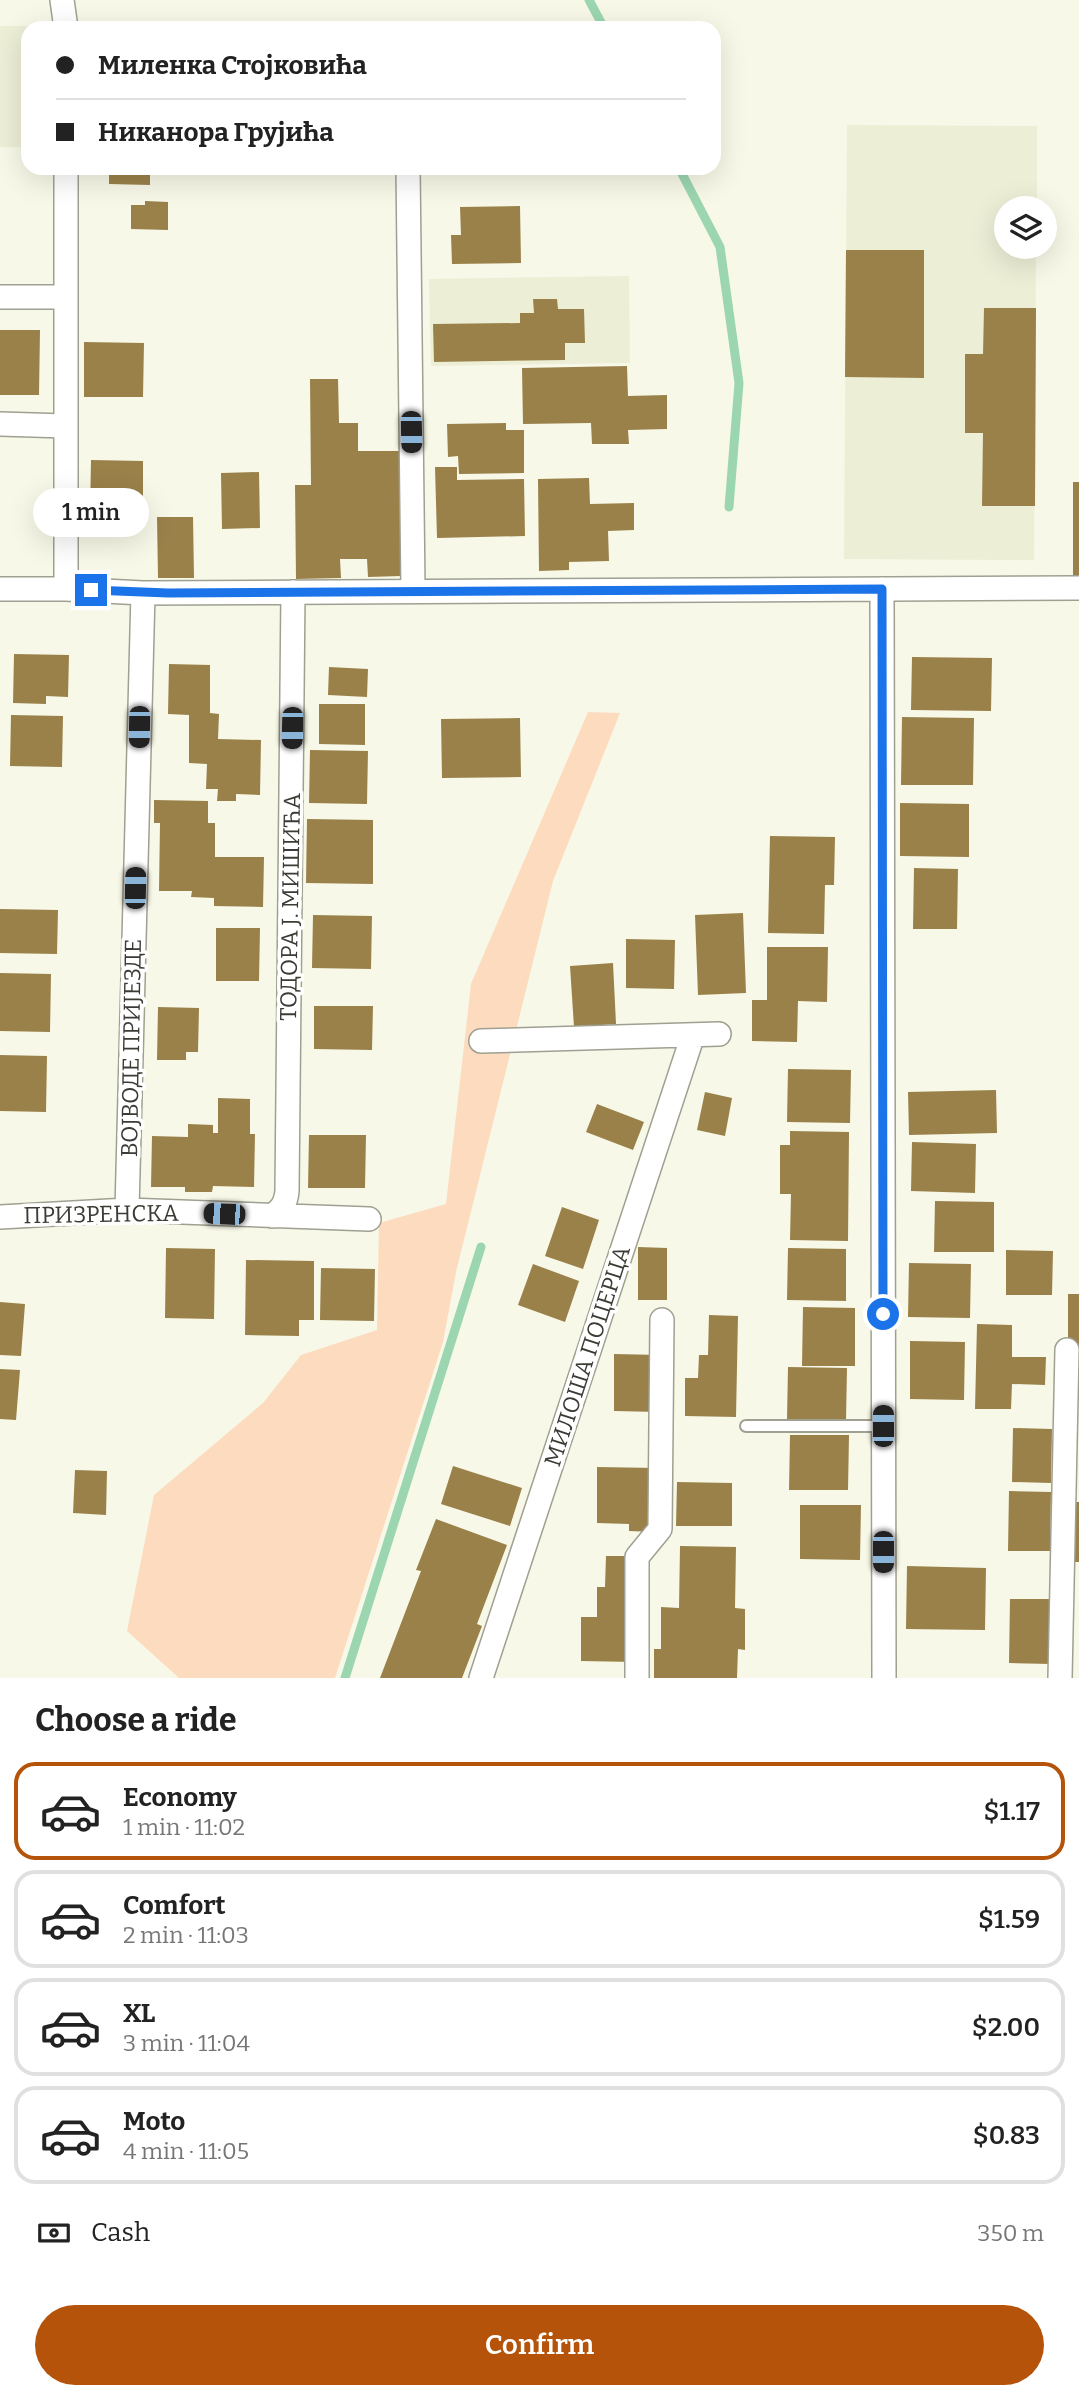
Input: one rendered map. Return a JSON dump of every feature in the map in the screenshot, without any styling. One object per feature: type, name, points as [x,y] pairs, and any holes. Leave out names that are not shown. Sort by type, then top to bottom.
[{"type":"street","points":[[62,0],[65,21]]},
{"type":"street","points":[[66,175],[66,589]]},
{"type":"street","points":[[408,175],[412,590]]},
{"type":"street","points":[[0,297],[65,297]]},
{"type":"street","points":[[0,424],[65,426]]},
{"type":"street","points":[[0,589],[143,593],[1079,588]]},
{"type":"street","points":[[882,589],[884,1678]]},
{"type":"street","name":"ТОДОРА Ј. МИШИЋА","points":[[272,1216],[281,1209],[287,1191],[293,592]]},
{"type":"street","name":"ВОЈВОДЕ ПРИЈЕЗДЕ","points":[[127,1210],[143,593]]},
{"type":"street","points":[[481,1041],[719,1034]]},
{"type":"street","name":"МИЛОША ПОЦЕРЦА","points":[[481,1678],[693,1035]]},
{"type":"street","name":"ПРИЗРЕНСКА","points":[[0,1217],[127,1210],[369,1219]]},
{"type":"street","points":[[637,1678],[637,1557],[660,1529],[662,1320]]},
{"type":"street","points":[[1060,1678],[1066,1350]]},
{"type":"lane","points":[[746,1426],[883,1426]]},
{"type":"shaded area","points":[[0,26],[21,26],[21,147],[0,147]]},
{"type":"shaded area","points":[[847,125],[1037,126],[1037,196],[994,196],[994,259],[1036,259],[1034,560],[844,559]]},
{"type":"shaded area","points":[[629,276],[630,363],[431,366],[429,279]]},
{"type":"shaded area","points":[[588,712],[620,713],[553,881],[456,1272],[443,1342],[335,1678],[179,1678],[127,1631],[154,1495],[263,1403],[301,1355],[377,1330],[379,1223],[446,1204],[471,984]]},
{"type":"building","points":[[109,175],[150,175],[150,185],[109,184]]},
{"type":"building","points":[[145,201],[168,202],[168,230],[131,229],[131,205],[145,205]]},
{"type":"building","points":[[520,206],[521,263],[452,264],[451,235],[461,235],[460,207]]},
{"type":"building","points":[[846,250],[924,250],[924,378],[845,377]]},
{"type":"building","points":[[533,299],[557,299],[558,309],[584,309],[585,343],[565,343],[565,360],[434,362],[433,324],[520,323],[520,313],[534,313]]},
{"type":"building","points":[[984,308],[1036,308],[1035,506],[982,506],[983,433],[965,433],[965,354],[983,354]]},
{"type":"building","points":[[0,330],[40,330],[39,395],[0,395]]},
{"type":"building","points":[[84,342],[144,343],[143,397],[84,397]]},
{"type":"building","points":[[627,366],[628,396],[667,395],[667,429],[628,430],[629,444],[592,444],[591,423],[523,424],[522,368]]},
{"type":"building","points":[[310,379],[338,379],[339,423],[358,423],[358,451],[399,451],[401,576],[368,577],[367,559],[340,559],[341,578],[296,579],[295,485],[311,485]]},
{"type":"building","points":[[506,423],[506,430],[524,430],[524,473],[459,474],[458,456],[448,457],[447,424]]},
{"type":"building","points":[[91,460],[143,461],[143,513],[90,513]]},
{"type":"building","points":[[435,467],[457,467],[457,480],[524,479],[525,536],[437,538]]},
{"type":"building","points":[[259,472],[260,528],[222,529],[221,473]]},
{"type":"building","points":[[589,478],[590,504],[634,503],[634,530],[608,531],[609,561],[569,562],[569,570],[539,571],[538,479]]},
{"type":"building","points":[[1073,482],[1079,482],[1079,576],[1073,576]]},
{"type":"building","points":[[157,517],[193,517],[194,578],[158,578]]},
{"type":"building","points":[[14,654],[69,655],[68,697],[46,696],[46,704],[13,703]]},
{"type":"building","points":[[912,657],[992,658],[991,711],[911,710]]},
{"type":"building","points":[[169,664],[210,665],[210,713],[219,714],[218,739],[261,740],[260,795],[236,794],[236,801],[217,801],[218,789],[206,789],[207,764],[189,763],[189,715],[168,714]]},
{"type":"building","points":[[329,667],[368,669],[367,697],[328,695]]},
{"type":"building","points":[[319,704],[365,704],[365,745],[319,744]]},
{"type":"building","points":[[11,715],[63,716],[62,767],[10,766]]},
{"type":"building","points":[[902,717],[974,718],[973,785],[901,785]]},
{"type":"building","points":[[520,718],[521,777],[442,778],[441,719]]},
{"type":"building","points":[[310,750],[368,751],[367,804],[309,803]]},
{"type":"building","points":[[154,800],[208,801],[208,823],[215,823],[215,857],[264,857],[263,907],[214,906],[214,898],[191,897],[192,891],[159,891],[160,823],[154,823]]},
{"type":"building","points":[[900,803],[969,804],[969,857],[900,856]]},
{"type":"building","points":[[307,819],[373,820],[373,884],[306,883]]},
{"type":"building","points":[[770,836],[835,837],[834,885],[825,885],[824,934],[768,933]]},
{"type":"building","points":[[914,868],[958,869],[957,929],[913,929]]},
{"type":"building","points":[[0,909],[58,910],[57,954],[0,953]]},
{"type":"building","points":[[743,913],[746,993],[698,995],[695,915]]},
{"type":"building","points":[[313,915],[372,916],[371,969],[312,968]]},
{"type":"building","points":[[216,928],[260,928],[259,981],[216,981]]},
{"type":"building","points":[[626,939],[675,940],[674,989],[626,988]]},
{"type":"building","points":[[767,947],[828,947],[827,1002],[798,1001],[797,1042],[752,1041],[752,1000],[767,1000]]},
{"type":"building","points":[[613,963],[616,1024],[574,1027],[570,966]]},
{"type":"building","points":[[0,973],[51,974],[50,1032],[0,1031]]},
{"type":"building","points":[[314,1006],[373,1006],[372,1050],[314,1049]]},
{"type":"building","points":[[158,1007],[199,1008],[198,1052],[186,1052],[186,1060],[157,1060]]},
{"type":"building","points":[[0,1055],[47,1056],[46,1112],[0,1111]]},
{"type":"building","points":[[788,1069],[851,1070],[850,1123],[787,1122]]},
{"type":"building","points":[[996,1090],[997,1133],[909,1135],[908,1092]]},
{"type":"building","points":[[705,1092],[732,1098],[725,1136],[697,1130]]},
{"type":"building","points":[[218,1098],[250,1099],[250,1134],[255,1134],[254,1187],[213,1186],[212,1192],[185,1192],[185,1187],[151,1187],[152,1136],[188,1137],[188,1124],[213,1125],[213,1133],[218,1133]]},
{"type":"building","points":[[597,1104],[644,1122],[633,1150],[586,1132]]},
{"type":"building","points":[[790,1131],[849,1132],[848,1241],[790,1240],[791,1194],[780,1194],[780,1145],[790,1145]]},
{"type":"building","points":[[309,1135],[366,1135],[365,1188],[308,1188]]},
{"type":"building","points":[[912,1142],[976,1144],[975,1193],[911,1191]]},
{"type":"building","points":[[935,1201],[994,1202],[994,1252],[934,1252]]},
{"type":"building","points":[[562,1207],[599,1220],[583,1269],[545,1256]]},
{"type":"building","points":[[638,1247],[667,1248],[667,1300],[638,1300]]},
{"type":"building","points":[[166,1248],[215,1249],[214,1319],[165,1318]]},
{"type":"building","points":[[788,1248],[846,1249],[846,1301],[787,1300]]},
{"type":"building","points":[[1006,1250],[1053,1251],[1052,1295],[1006,1295]]},
{"type":"building","points":[[246,1260],[314,1261],[314,1320],[299,1320],[299,1336],[245,1335]]},
{"type":"building","points":[[909,1263],[971,1264],[970,1318],[908,1317]]},
{"type":"building","points":[[533,1264],[579,1281],[565,1322],[518,1305]]},
{"type":"building","points":[[321,1268],[375,1269],[374,1321],[320,1320]]},
{"type":"building","points":[[1068,1294],[1079,1294],[1079,1347],[1068,1347]]},
{"type":"building","points":[[0,1302],[25,1304],[21,1356],[0,1355]]},
{"type":"building","points":[[803,1307],[855,1308],[855,1366],[802,1366]]},
{"type":"building","points":[[709,1315],[738,1316],[736,1417],[685,1416],[685,1378],[698,1378],[699,1355],[708,1355]]},
{"type":"building","points":[[977,1324],[1012,1325],[1012,1357],[1046,1357],[1045,1385],[1012,1384],[1011,1409],[975,1409]]},
{"type":"building","points":[[910,1341],[965,1342],[964,1400],[910,1399]]},
{"type":"building","points":[[614,1354],[660,1355],[659,1412],[614,1411]]},
{"type":"building","points":[[788,1367],[847,1368],[846,1420],[787,1419]]},
{"type":"building","points":[[0,1369],[20,1370],[16,1420],[0,1419]]},
{"type":"building","points":[[1013,1428],[1052,1429],[1051,1483],[1012,1482]]},
{"type":"building","points":[[790,1435],[849,1435],[848,1490],[789,1490]]},
{"type":"building","points":[[453,1466],[522,1488],[510,1526],[441,1504]]},
{"type":"building","points":[[597,1467],[656,1468],[655,1532],[629,1531],[629,1524],[597,1523]]},
{"type":"building","points":[[75,1470],[107,1471],[106,1515],[73,1513]]},
{"type":"building","points":[[677,1482],[732,1483],[732,1526],[676,1526]]},
{"type":"building","points":[[1009,1491],[1051,1492],[1050,1551],[1008,1551]]},
{"type":"building","points":[[1074,1502],[1079,1502],[1079,1562],[1073,1562]]},
{"type":"building","points":[[800,1505],[861,1505],[860,1560],[800,1559]]},
{"type":"building","points":[[436,1519],[507,1545],[477,1624],[482,1626],[462,1678],[380,1678],[421,1571],[416,1570]]},
{"type":"building","points":[[680,1546],[736,1547],[735,1608],[745,1609],[745,1650],[738,1649],[737,1678],[654,1678],[654,1649],[661,1649],[661,1607],[679,1608]]},
{"type":"building","points":[[606,1556],[632,1556],[634,1662],[581,1661],[581,1617],[597,1617],[597,1587],[605,1587]]},
{"type":"building","points":[[907,1566],[986,1568],[985,1630],[906,1629]]},
{"type":"building","points":[[1010,1599],[1052,1599],[1051,1664],[1009,1663]]},
{"type":"waterway","points":[[589,0],[600,21]]},
{"type":"waterway","points":[[683,175],[720,247],[739,383],[729,507]]},
{"type":"waterway","points":[[345,1678],[481,1247]]},
{"type":"route","points":[[91,590],[168,593],[882,589],[883,1314]]}]
